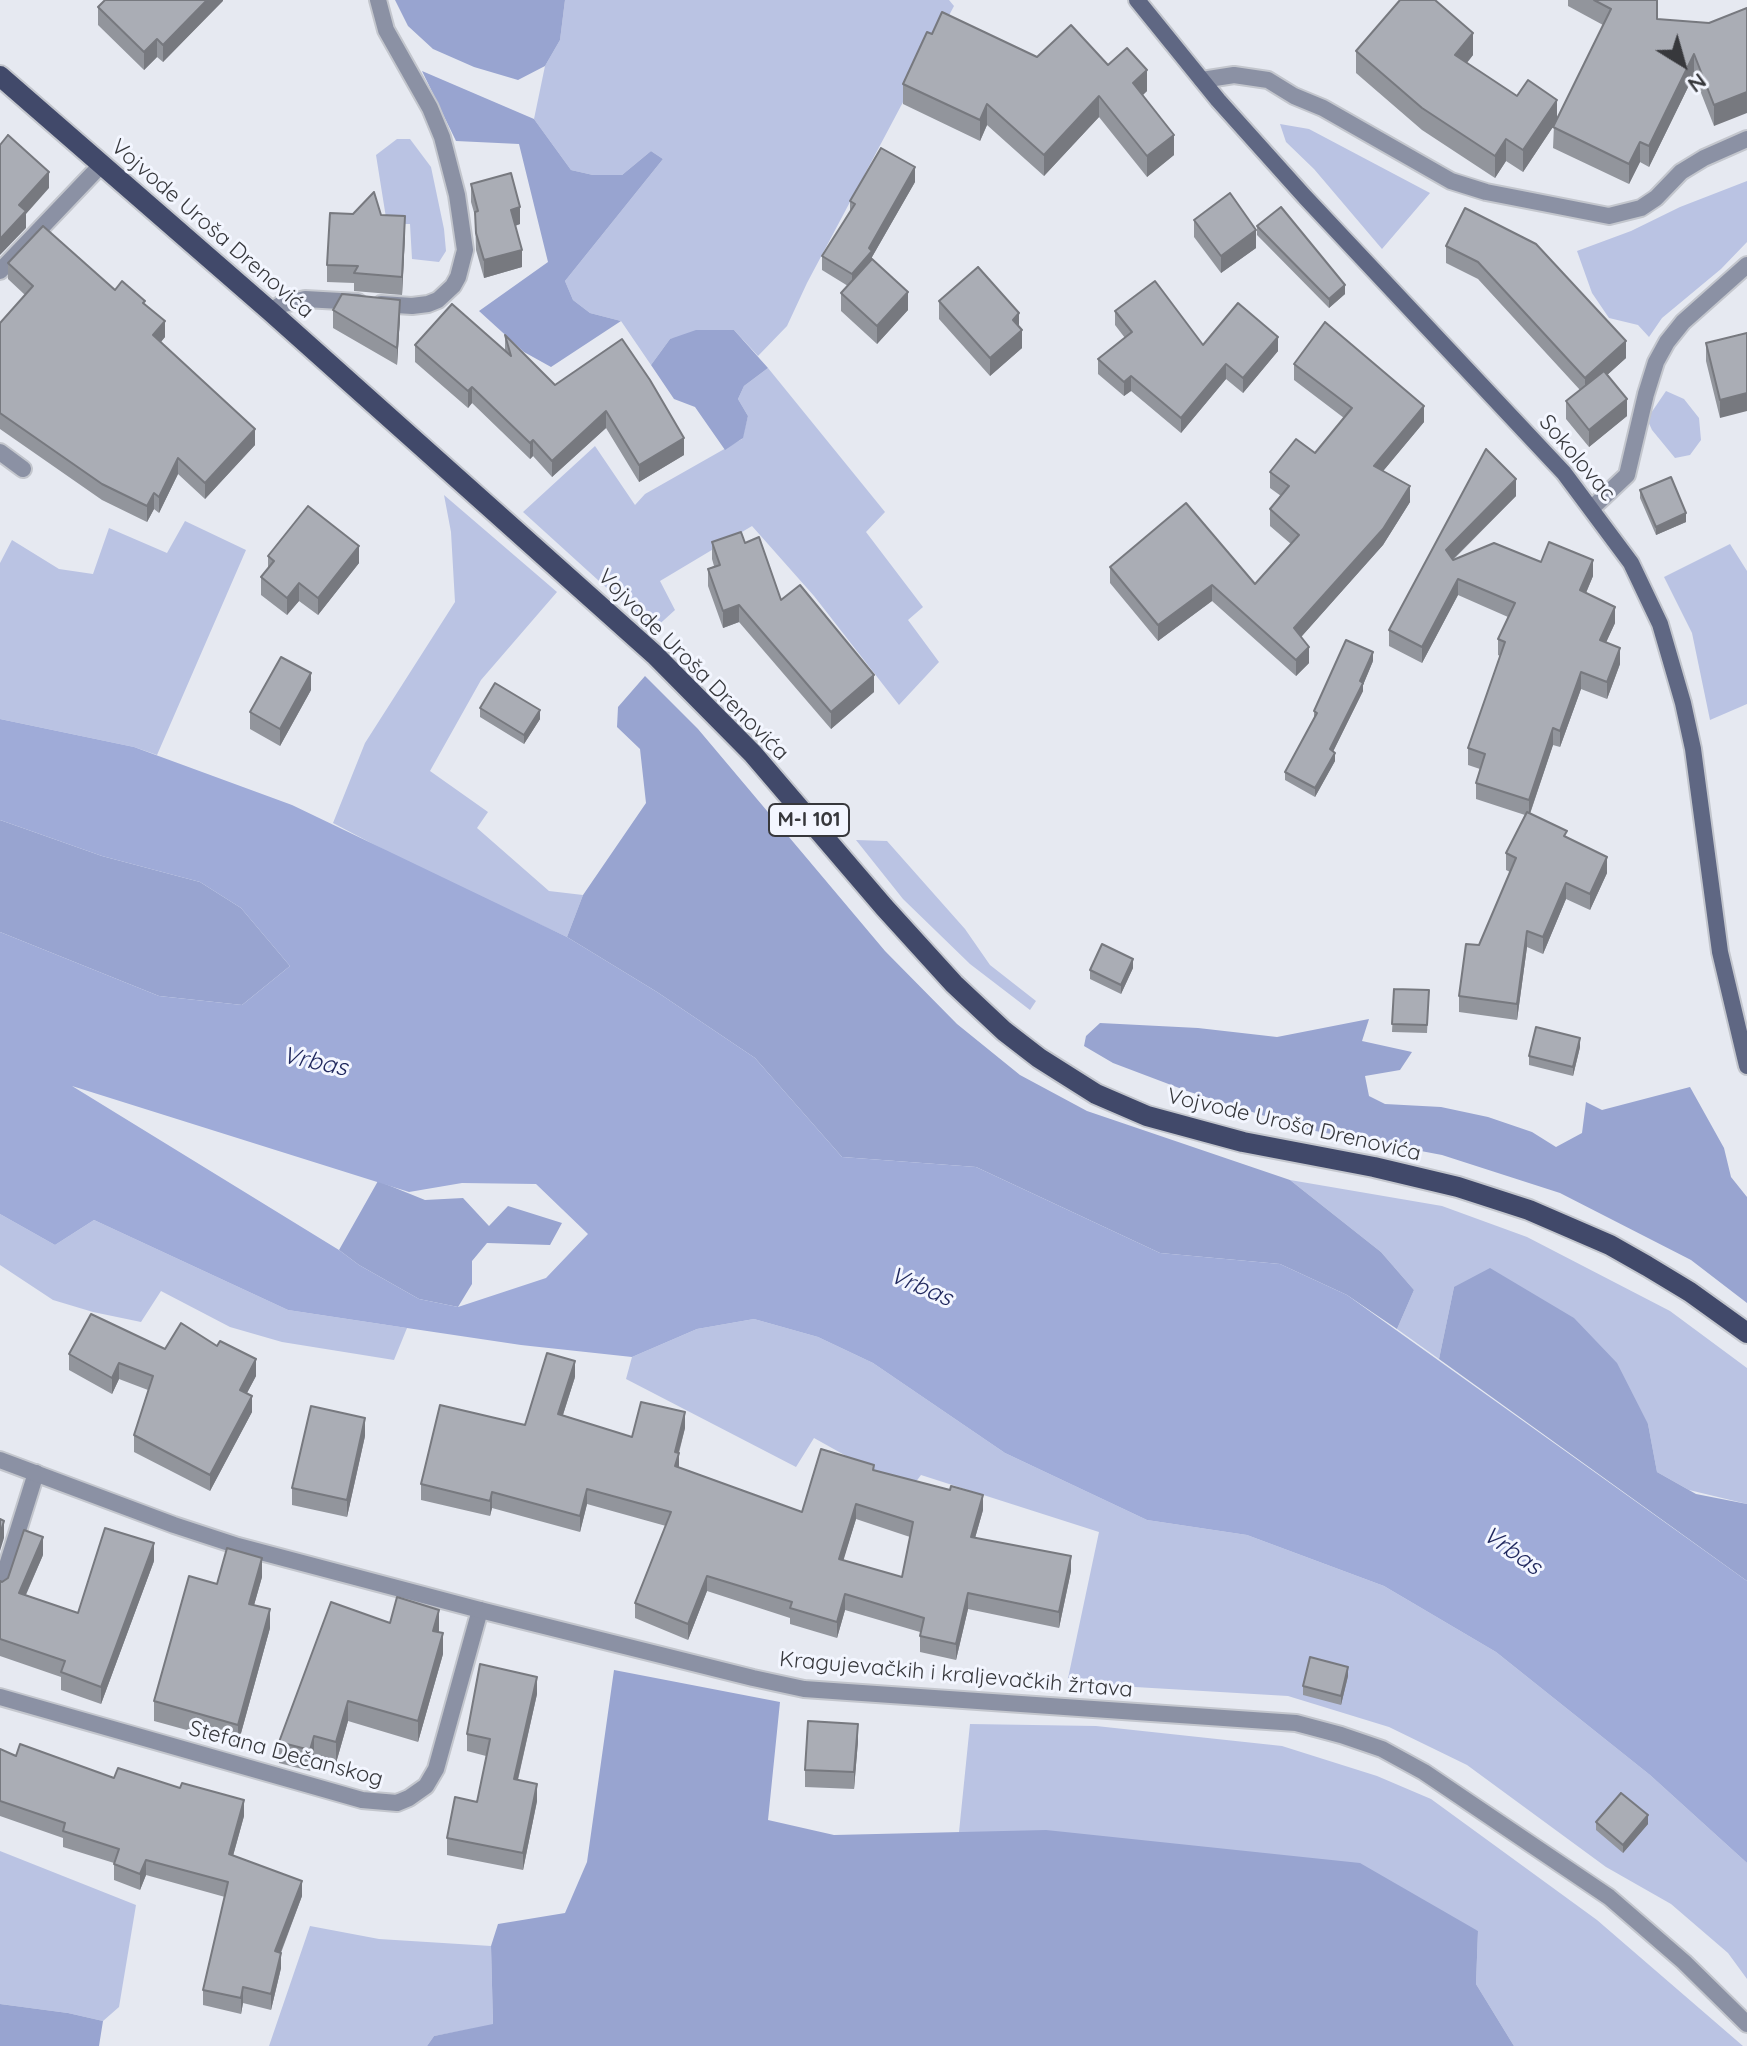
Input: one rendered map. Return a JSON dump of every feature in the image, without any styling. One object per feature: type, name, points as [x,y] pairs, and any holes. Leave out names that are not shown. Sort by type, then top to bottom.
[{"type":"main road","name":"Sokolovac","points":[[1137,0],[1202,80],[1305,197],[1564,473],[1631,563],[1648,594],[1674,667],[1693,749],[1720,952],[1747,1066]]},
{"type":"main road","name":"Vojvode Uroša Drenovića","points":[[0,76],[270,311],[676,676],[753,754],[954,984],[1004,1031],[1039,1058],[1096,1094],[1147,1116],[1243,1142],[1458,1187],[1529,1210],[1597,1239],[1647,1266],[1747,1333]]},
{"type":"street","points":[[270,311],[291,301],[318,298],[398,306],[428,304],[447,292],[458,277],[465,250],[463,223],[442,137],[430,108],[386,30],[378,0]]},
{"type":"street","points":[[1202,80],[1234,75],[1268,80],[1451,181],[1486,192],[1609,216],[1641,208],[1656,198],[1681,172],[1747,139]]},
{"type":"street","points":[[0,271],[102,164]]},
{"type":"street","points":[[1592,508],[1627,475],[1646,394],[1656,362],[1667,342],[1683,322],[1747,265]]},
{"type":"street","points":[[0,452],[23,469]]},
{"type":"street","name":"Kragujevačkih i kraljevačkih žrtava","points":[[0,1460],[238,1546],[480,1610],[804,1689],[1296,1723],[1341,1735],[1382,1749],[1424,1772],[1609,1897],[1684,1962],[1747,2024]]},
{"type":"street","points":[[0,1588],[36,1473]]},
{"type":"street","name":"Stefana Dečanskog","points":[[0,1697],[362,1800],[397,1803],[426,1786],[436,1769],[480,1610]]},
{"type":"shaded area","points":[[395,0],[565,0],[560,40],[545,66],[518,80],[474,67],[433,49],[408,26]]},
{"type":"shaded area","points":[[565,0],[949,0],[954,6],[787,326],[758,356],[734,330],[670,339],[651,365],[621,321],[590,313],[573,300],[565,281],[663,159],[651,151],[622,175],[593,175],[571,170],[534,119],[545,66],[560,40]]},
{"type":"shaded area","points":[[422,71],[534,119],[571,170],[593,175],[622,175],[651,151],[663,159],[565,281],[573,300],[590,313],[621,321],[551,367],[524,352],[479,311],[548,262],[519,144],[456,141]]},
{"type":"shaded area","points":[[1280,124],[1309,129],[1430,193],[1382,249],[1314,169],[1286,142]]},
{"type":"shaded area","points":[[397,139],[410,139],[431,167],[446,251],[439,262],[412,259],[410,224],[387,224],[376,155]]},
{"type":"shaded area","points":[[1747,181],[1747,242],[1721,269],[1662,318],[1649,337],[1638,325],[1609,318],[1592,293],[1577,251]]},
{"type":"shaded area","points":[[696,330],[734,330],[768,368],[744,386],[738,399],[748,416],[743,438],[725,450],[695,407],[674,399],[651,365],[670,339]]},
{"type":"shaded area","points":[[768,368],[885,512],[866,532],[923,607],[908,620],[939,662],[899,705],[814,596],[752,526],[660,581],[675,610],[653,630],[523,512],[595,446],[635,505],[645,494],[742,439],[748,416],[738,399],[744,386]]},
{"type":"shaded area","points":[[1666,391],[1684,399],[1699,418],[1701,440],[1690,455],[1675,458],[1647,419]]},
{"type":"shaded area","points":[[444,495],[557,592],[481,680],[430,771],[488,812],[477,828],[549,891],[583,895],[567,937],[413,865],[333,823],[365,743],[455,602],[451,532]]},
{"type":"shaded area","points":[[185,521],[246,550],[157,755],[134,747],[0,719],[0,563],[12,540],[59,569],[93,574],[109,528],[167,553]]},
{"type":"shaded area","points":[[1730,544],[1747,571],[1747,704],[1710,720],[1692,633],[1664,577]]},
{"type":"shaded area","points":[[645,676],[698,729],[885,951],[957,1024],[1020,1075],[1087,1111],[1290,1180],[1381,1252],[1414,1290],[1397,1329],[1347,1295],[1280,1264],[1160,1253],[976,1167],[842,1157],[755,1058],[657,992],[567,937],[583,895],[646,803],[640,749],[617,727],[618,707]]},
{"type":"shaded area","points":[[0,820],[102,856],[200,882],[241,908],[290,966],[242,1005],[159,996],[0,932]]},
{"type":"shaded area","points":[[856,840],[887,841],[965,929],[990,965],[1036,1001],[1030,1010],[970,964],[903,899]]},
{"type":"shaded area","points":[[1369,1019],[1362,1041],[1412,1052],[1400,1070],[1365,1076],[1369,1096],[1385,1104],[1441,1107],[1488,1117],[1532,1132],[1556,1147],[1582,1133],[1586,1102],[1602,1110],[1690,1087],[1724,1148],[1731,1177],[1747,1197],[1747,1303],[1691,1260],[1560,1193],[1442,1155],[1305,1129],[1187,1091],[1113,1063],[1084,1046],[1086,1036],[1100,1023],[1198,1028],[1277,1037]]},
{"type":"shaded area","points":[[1290,1180],[1442,1206],[1527,1237],[1670,1311],[1747,1368],[1747,1504],[1689,1490],[1657,1472],[1648,1424],[1454,1287],[1439,1359],[1397,1329],[1414,1290],[1381,1252]]},
{"type":"shaded area","points":[[378,1181],[425,1200],[463,1198],[489,1226],[508,1206],[562,1223],[550,1245],[487,1243],[472,1261],[472,1284],[458,1307],[419,1299],[339,1250]]},
{"type":"shaded area","points":[[0,1214],[55,1245],[94,1220],[288,1310],[407,1328],[394,1360],[282,1342],[230,1327],[161,1291],[141,1322],[93,1312],[53,1300],[0,1265]]},
{"type":"shaded area","points":[[1490,1268],[1574,1318],[1617,1363],[1648,1424],[1657,1472],[1696,1494],[1747,1504],[1747,1581],[1439,1359],[1454,1287]]},
{"type":"shaded area","points":[[754,1319],[818,1337],[873,1363],[1005,1453],[1147,1520],[1247,1535],[1384,1586],[1496,1652],[1650,1775],[1747,1863],[1747,1979],[1728,1953],[1671,1904],[1606,1867],[1467,1765],[1389,1727],[1288,1696],[1067,1683],[1099,1532],[921,1475],[909,1491],[814,1438],[796,1467],[626,1379],[632,1357],[697,1329]]},
{"type":"shaded area","points":[[614,1670],[780,1702],[768,1820],[834,1835],[1046,1830],[1360,1863],[1478,1931],[1476,1984],[1514,2046],[427,2046],[434,2036],[493,2024],[491,1946],[498,1924],[565,1913],[587,1862]]},
{"type":"shaded area","points":[[970,1724],[1096,1726],[1282,1746],[1377,1776],[1431,1799],[1597,1920],[1743,2046],[1514,2046],[1476,1984],[1478,1931],[959,1832]]},
{"type":"shaded area","points":[[0,1851],[136,1905],[119,2007],[103,2021],[0,2004]]},
{"type":"shaded area","points":[[310,1926],[379,1939],[491,1946],[493,2025],[434,2036],[427,2046],[269,2046]]},
{"type":"shaded area","points":[[0,2004],[103,2021],[99,2046],[0,2046]]},
{"type":"water","name":"Vrbas","points":[[0,719],[134,747],[292,805],[567,937],[657,992],[755,1058],[842,1157],[976,1167],[1160,1253],[1280,1264],[1347,1295],[1747,1581],[1747,1863],[1650,1775],[1496,1652],[1384,1586],[1247,1535],[1147,1520],[1005,1453],[873,1363],[818,1337],[754,1319],[697,1329],[632,1357],[407,1328],[288,1310],[94,1220],[55,1245],[0,1214],[0,932],[159,996],[242,1005],[290,966],[241,908],[200,882],[102,856],[0,820]],"holes":[[[72,1086],[409,1192],[462,1183],[536,1184],[588,1234],[546,1278],[458,1307],[419,1299],[359,1265]]]},
{"type":"building","points":[[105,0],[207,0],[163,45],[157,39],[144,52],[98,7]]},
{"type":"building","points":[[1400,0],[1435,0],[1473,33],[1455,55],[1517,96],[1528,80],[1557,100],[1523,150],[1506,139],[1495,156],[1422,108],[1356,51]]},
{"type":"building","points":[[1594,0],[1657,0],[1657,19],[1709,23],[1747,8],[1747,92],[1714,105],[1694,54],[1649,146],[1640,142],[1629,164],[1553,127],[1611,9]]},
{"type":"building","points":[[942,12],[1037,57],[1071,25],[1108,65],[1127,48],[1147,70],[1133,83],[1174,135],[1147,156],[1099,96],[1044,155],[987,104],[980,120],[903,84],[927,32],[932,34]]},
{"type":"building","points":[[8,135],[49,172],[19,205],[26,211],[0,239],[0,145]]},
{"type":"building","points":[[881,148],[915,167],[869,248],[872,251],[852,274],[822,256],[855,204],[850,201]]},
{"type":"building","points":[[511,173],[520,207],[511,210],[522,250],[484,260],[476,233],[475,212],[478,211],[471,184]]},
{"type":"building","points":[[374,192],[381,215],[405,216],[402,277],[354,273],[358,266],[327,265],[330,213],[353,214]]},
{"type":"building","points":[[1230,193],[1256,230],[1221,256],[1194,220]]},
{"type":"building","points":[[1281,207],[1345,285],[1329,299],[1257,226]]},
{"type":"building","points":[[1465,208],[1536,244],[1626,341],[1585,378],[1478,262],[1446,246]]},
{"type":"building","points":[[43,226],[115,290],[122,281],[145,301],[143,303],[165,321],[153,335],[255,429],[205,483],[178,458],[159,497],[154,493],[147,506],[102,484],[0,413],[0,323],[33,286],[8,263]]},
{"type":"building","points":[[872,259],[908,292],[877,326],[841,293]]},
{"type":"building","points":[[978,267],[1019,313],[1013,320],[1022,330],[990,358],[939,301]]},
{"type":"building","points":[[1155,281],[1203,345],[1238,303],[1278,337],[1243,378],[1226,364],[1181,418],[1131,376],[1124,382],[1098,359],[1132,332],[1115,311]]},
{"type":"building","points":[[342,294],[400,300],[397,348],[333,310]]},
{"type":"building","points":[[452,304],[511,356],[505,335],[555,385],[622,339],[684,438],[639,465],[606,411],[552,461],[533,440],[530,443],[472,387],[468,391],[415,345]]},
{"type":"building","points":[[1325,322],[1424,406],[1374,466],[1410,486],[1383,529],[1294,628],[1309,647],[1296,660],[1212,585],[1158,625],[1110,567],[1186,503],[1255,584],[1299,535],[1270,509],[1289,486],[1270,472],[1296,439],[1315,453],[1352,408],[1294,364]]},
{"type":"building","points":[[1747,333],[1747,393],[1720,400],[1706,343]]},
{"type":"building","points":[[1604,371],[1627,399],[1589,430],[1566,401]]},
{"type":"building","points":[[1486,449],[1516,479],[1446,550],[1453,560],[1494,543],[1541,562],[1549,542],[1593,560],[1580,590],[1615,607],[1600,640],[1620,648],[1607,682],[1581,672],[1560,731],[1553,728],[1529,800],[1476,783],[1485,754],[1468,748],[1505,642],[1498,639],[1515,603],[1458,579],[1422,647],[1389,630]]},
{"type":"building","points":[[1671,477],[1686,513],[1656,527],[1640,490]]},
{"type":"building","points":[[308,506],[359,546],[318,598],[299,583],[287,598],[261,577],[274,561],[268,556]]},
{"type":"building","points":[[741,532],[745,543],[759,537],[781,600],[800,585],[874,675],[831,712],[739,605],[723,611],[708,569],[720,565],[712,542]]},
{"type":"building","points":[[1346,640],[1373,652],[1360,681],[1363,683],[1330,749],[1335,753],[1315,788],[1285,772],[1317,713],[1314,711]]},
{"type":"building","points":[[281,657],[311,673],[280,729],[250,712]]},
{"type":"building","points":[[495,683],[540,710],[524,735],[480,708]]},
{"type":"building","points":[[1527,812],[1567,831],[1564,836],[1607,857],[1590,894],[1566,883],[1543,937],[1527,931],[1517,1004],[1459,996],[1466,944],[1479,945],[1516,858],[1506,853]]},
{"type":"building","points":[[1102,944],[1133,959],[1121,985],[1090,970]]},
{"type":"building","points":[[1394,989],[1429,990],[1427,1025],[1392,1024]]},
{"type":"building","points":[[1536,1027],[1580,1038],[1573,1067],[1529,1056]]},
{"type":"building","points":[[91,1314],[165,1349],[181,1323],[217,1346],[220,1341],[256,1359],[240,1390],[252,1396],[210,1475],[134,1435],[153,1376],[119,1363],[112,1378],[69,1354]]},
{"type":"building","points":[[547,1353],[575,1361],[558,1414],[632,1437],[641,1402],[685,1412],[675,1452],[679,1453],[675,1466],[802,1512],[821,1449],[874,1465],[873,1470],[950,1490],[951,1486],[983,1495],[971,1537],[1071,1556],[1059,1612],[968,1593],[956,1644],[920,1636],[924,1618],[845,1594],[837,1622],[790,1608],[792,1602],[707,1576],[688,1624],[635,1603],[671,1512],[587,1489],[580,1516],[492,1492],[490,1501],[421,1484],[440,1405],[525,1425]],"holes":[[[856,1504],[913,1522],[902,1577],[839,1559]]]},
{"type":"building","points":[[311,1406],[365,1418],[347,1500],[292,1488]]},
{"type":"building","points":[[105,1528],[154,1543],[101,1687],[61,1672],[65,1661],[0,1639],[0,1581],[8,1578],[24,1530],[43,1537],[19,1593],[78,1613]]},
{"type":"building","points":[[227,1548],[262,1558],[249,1604],[270,1609],[238,1725],[154,1701],[189,1576],[217,1584]]},
{"type":"building","points":[[397,1597],[439,1610],[433,1631],[443,1633],[418,1721],[348,1701],[336,1742],[314,1736],[310,1750],[279,1742],[331,1602],[390,1623]]},
{"type":"building","points":[[1310,1657],[1348,1667],[1341,1696],[1303,1686]]},
{"type":"building","points":[[480,1664],[537,1677],[514,1779],[537,1784],[523,1853],[447,1838],[455,1797],[477,1802],[490,1739],[467,1734]]},
{"type":"building","points":[[808,1721],[858,1724],[854,1772],[805,1770]]},
{"type":"building","points":[[20,1744],[114,1778],[118,1768],[180,1788],[182,1783],[244,1800],[229,1854],[302,1881],[275,1951],[281,1953],[271,1994],[243,1987],[241,1998],[203,1990],[228,1882],[146,1860],[140,1874],[114,1864],[119,1849],[63,1831],[65,1823],[0,1801],[0,1749],[16,1756]]},
{"type":"building","points":[[1621,1793],[1648,1815],[1623,1845],[1596,1822]]}]
